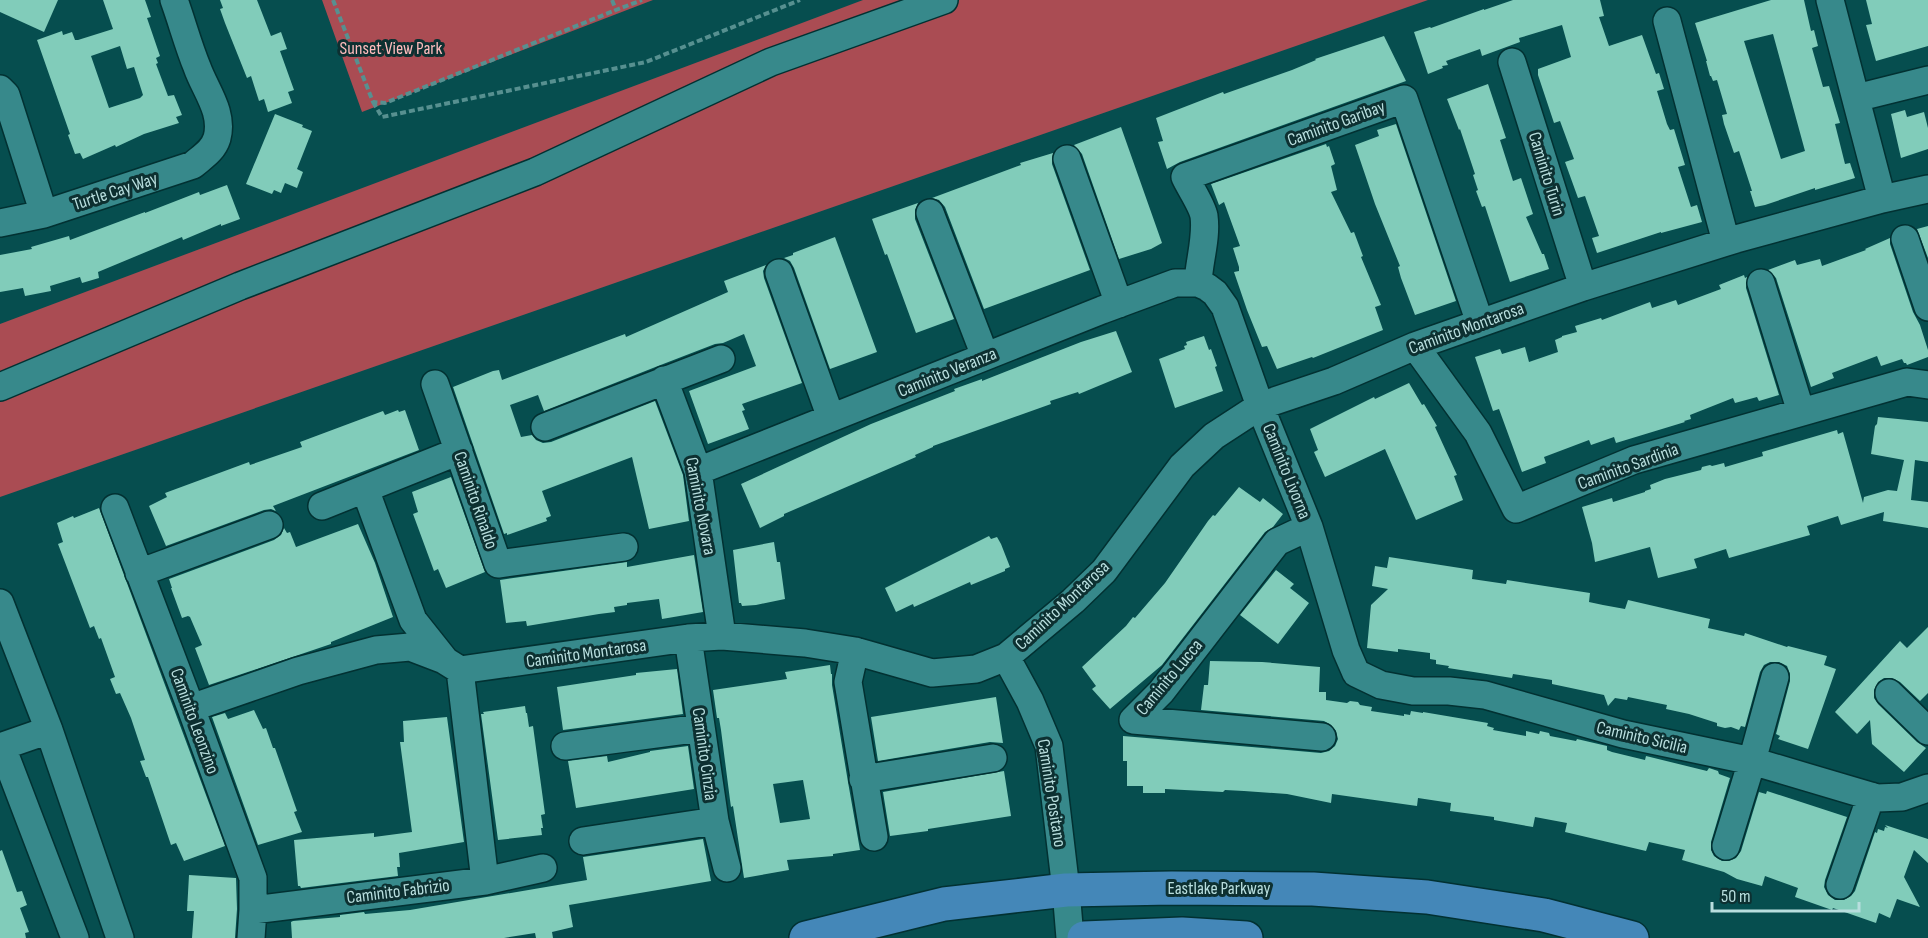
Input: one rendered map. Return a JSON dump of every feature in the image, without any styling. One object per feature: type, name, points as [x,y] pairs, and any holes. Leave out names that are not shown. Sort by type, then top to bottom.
[{"type":"main road","name":"Eastlake Parkway","points":[[806,938],[944,904],[1066,890],[1313,889],[1427,897],[1544,915],[1632,938]]},
{"type":"main road","points":[[1084,938],[1182,934],[1246,938]]},
{"type":"street","name":"Turtle Cay Way","points":[[0,223],[44,214],[193,165],[212,150],[217,138],[218,127],[215,105],[197,69],[174,0]]},
{"type":"street","points":[[0,387],[240,286],[535,172],[771,62],[944,0]]},
{"type":"street","points":[[1830,0],[1882,199]]},
{"type":"street","points":[[1667,21],[1726,242]]},
{"type":"street","name":"Caminito Turin","points":[[1512,62],[1582,286]]},
{"type":"street","points":[[1856,98],[1928,80]]},
{"type":"street","points":[[0,89],[6,95],[44,214]]},
{"type":"street","name":"Caminito Garibay","points":[[1198,283],[1204,215],[1185,177],[1404,99],[1480,323]]},
{"type":"street","points":[[1067,159],[1119,304]]},
{"type":"street","name":"Caminito Montarosa","points":[[191,708],[298,671],[376,650],[410,647],[452,665],[722,636],[805,643],[855,651],[932,673],[976,669],[1006,657],[1072,601],[1104,571],[1182,466],[1214,436],[1260,406],[1334,381],[1415,346],[1582,286],[1726,242],[1882,199],[1928,189]]},
{"type":"street","points":[[930,213],[985,356]]},
{"type":"street","points":[[1905,239],[1928,307]]},
{"type":"street","points":[[780,273],[831,418]]},
{"type":"street","name":"Caminito Veranza","points":[[698,471],[1119,304],[1175,283],[1198,283]]},
{"type":"street","name":"Caminito Livorna","points":[[1198,283],[1215,293],[1225,307],[1260,406],[1309,527],[1346,650],[1356,673]]},
{"type":"street","points":[[1761,283],[1801,412]]},
{"type":"street","name":"Caminito Sardinia","points":[[1415,346],[1478,433],[1516,509],[1634,460],[1907,382],[1928,385]]},
{"type":"street","points":[[545,427],[721,359]]},
{"type":"street","name":"Caminito Novara","points":[[664,381],[698,471],[722,636]]},
{"type":"street","name":"Caminito Rinaldo","points":[[435,384],[498,564],[624,547]]},
{"type":"street","points":[[322,506],[459,451]]},
{"type":"street","points":[[365,489],[413,620],[452,665],[485,880]]},
{"type":"street","name":"Caminito Leonzino","points":[[115,508],[253,878],[251,938]]},
{"type":"street","points":[[138,573],[269,525]]},
{"type":"street","name":"Caminito Lucca","points":[[1309,527],[1277,542],[1161,692],[1133,720],[1322,737]]},
{"type":"street","points":[[0,603],[49,730],[116,937]]},
{"type":"street","name":"Caminito Cinzia","points":[[688,638],[715,821],[728,868]]},
{"type":"street","points":[[855,651],[848,682],[873,837]]},
{"type":"street","name":"Caminito Positano","points":[[1006,657],[1030,701],[1049,746],[1070,938]]},
{"type":"street","name":"Caminito Sicilia","points":[[1356,673],[1381,685],[1413,691],[1449,691],[1485,695],[1623,734],[1752,760],[1877,798],[1902,797],[1927,790]]},
{"type":"street","points":[[1726,846],[1775,677]]},
{"type":"street","points":[[1889,693],[1928,731]]},
{"type":"street","points":[[565,746],[701,728]]},
{"type":"street","points":[[49,730],[1,747],[75,938]]},
{"type":"street","points":[[863,779],[993,758]]},
{"type":"street","points":[[1840,885],[1871,796]]},
{"type":"street","points":[[583,841],[715,821]]},
{"type":"street","name":"Caminito Fabrizio","points":[[253,910],[485,880],[543,868]]},
{"type":"path","points":[[333,0],[373,102],[382,117],[646,62],[800,0]]},
{"type":"path","points":[[612,0],[616,10]]},
{"type":"path","points":[[373,102],[385,103],[642,0]]},
{"type":"green space","name":"Sunset View Park","points":[[322,0],[653,0],[362,112]]},
{"type":"green space","points":[[863,0],[1428,0],[0,497],[0,324]]},
{"type":"building","points":[[0,0],[58,0],[44,32],[0,12]]},
{"type":"building","points":[[103,0],[145,0],[151,17],[147,18],[160,56],[156,58],[158,63],[156,64],[168,96],[174,95],[182,115],[176,117],[179,123],[144,134],[83,159],[80,153],[75,154],[37,40],[62,31],[63,35],[72,32],[75,40],[78,40],[113,29]],"holes":[[[120,46],[127,69],[134,67],[143,95],[109,108],[91,56]]]},
{"type":"building","points":[[220,0],[257,0],[271,36],[281,32],[287,49],[280,51],[294,90],[288,92],[292,103],[268,112],[264,99],[259,101],[251,76],[247,78],[225,23],[220,9],[223,8]]},
{"type":"building","points":[[1513,0],[1600,0],[1604,16],[1599,17],[1609,46],[1642,35],[1664,89],[1657,91],[1667,124],[1670,130],[1674,129],[1685,165],[1678,167],[1691,207],[1697,205],[1702,222],[1661,232],[1597,253],[1592,238],[1599,236],[1585,196],[1578,198],[1565,162],[1574,159],[1560,121],[1554,123],[1538,75],[1538,69],[1571,57],[1562,25],[1519,38],[1520,42],[1482,56],[1480,49],[1446,61],[1448,65],[1428,74],[1414,32]]},
{"type":"building","points":[[1771,0],[1804,0],[1811,31],[1814,30],[1818,46],[1812,48],[1823,87],[1829,86],[1840,123],[1835,124],[1845,164],[1850,163],[1855,178],[1755,207],[1739,151],[1734,153],[1724,124],[1722,115],[1727,114],[1717,80],[1713,81],[1710,76],[1695,23]],"holes":[[[1773,34],[1805,151],[1781,159],[1744,41]]]},
{"type":"building","points":[[1866,0],[1928,0],[1928,46],[1876,61],[1866,25],[1872,24]]},
{"type":"building","points":[[1384,36],[1406,81],[1180,162],[1167,169],[1158,142],[1163,141],[1156,118]]},
{"type":"building","points":[[1488,84],[1506,138],[1500,140],[1513,181],[1521,178],[1533,214],[1526,217],[1549,269],[1510,282],[1485,206],[1482,207],[1476,191],[1478,190],[1473,175],[1475,174],[1460,129],[1447,99]]},
{"type":"building","points":[[1905,110],[1907,117],[1924,112],[1928,128],[1928,149],[1901,158],[1891,114]]},
{"type":"building","points":[[275,114],[312,131],[297,169],[303,172],[297,188],[285,183],[281,193],[274,190],[272,194],[246,184]]},
{"type":"building","points":[[1396,124],[1456,301],[1415,315],[1401,278],[1398,267],[1400,266],[1375,204],[1355,145],[1379,136],[1377,130]]},
{"type":"building","points":[[1121,127],[1162,243],[1119,259],[1082,154],[1074,145]]},
{"type":"building","points":[[1326,144],[1327,147],[1329,146],[1335,164],[1331,166],[1337,190],[1331,192],[1351,233],[1354,232],[1363,256],[1361,257],[1381,305],[1375,307],[1383,330],[1313,358],[1277,369],[1267,346],[1262,347],[1247,310],[1234,272],[1239,271],[1239,267],[1233,248],[1240,246],[1224,202],[1219,205],[1211,184]]},
{"type":"building","points":[[1053,153],[1052,164],[1090,270],[984,309],[945,207],[939,200],[932,198],[1021,165],[1020,163]]},
{"type":"building","points":[[227,185],[240,219],[221,226],[221,224],[183,240],[182,237],[98,272],[99,278],[82,283],[80,277],[50,286],[51,291],[25,296],[23,288],[0,292],[0,255],[32,249],[31,247],[69,236],[70,240],[199,192],[200,195]]},
{"type":"building","points":[[918,203],[915,219],[954,319],[916,333],[872,219]]},
{"type":"building","points":[[1928,226],[1928,258],[1917,229]]},
{"type":"building","points":[[835,237],[877,352],[830,369],[794,268],[790,261],[784,258]]},
{"type":"building","points":[[1890,238],[1913,312],[1928,350],[1928,357],[1907,365],[1902,359],[1881,366],[1877,356],[1832,373],[1834,378],[1811,387],[1776,278],[1768,270],[1795,260],[1797,265],[1820,259],[1822,266],[1866,250]]},
{"type":"building","points":[[766,265],[763,271],[764,278],[802,383],[742,404],[745,410],[742,411],[749,429],[708,444],[689,391],[756,366],[744,334],[544,411],[538,395],[510,405],[521,437],[532,435],[543,443],[551,442],[655,401],[683,475],[689,521],[649,529],[632,457],[542,491],[551,516],[546,518],[547,521],[507,535],[507,533],[504,534],[453,387],[499,370],[502,380],[625,334],[626,337],[728,292],[724,281]]},
{"type":"building","points":[[1744,275],[1745,278],[1747,277],[1746,288],[1779,395],[1759,401],[1757,397],[1735,403],[1733,398],[1690,415],[1691,419],[1685,422],[1616,443],[1614,437],[1591,445],[1589,440],[1544,457],[1546,463],[1522,472],[1499,409],[1493,411],[1475,357],[1500,349],[1502,354],[1525,347],[1529,362],[1558,352],[1555,340],[1577,332],[1575,326],[1601,318],[1602,320],[1650,302],[1652,308],[1676,300],[1678,305],[1721,289],[1719,285]]},
{"type":"building","points":[[1116,331],[1132,372],[1079,394],[1078,392],[1050,401],[1051,404],[933,446],[915,455],[916,457],[784,514],[760,528],[741,484],[871,424],[955,391],[954,389],[982,379],[982,381],[1081,342]]},
{"type":"building","points":[[1204,336],[1217,366],[1215,367],[1223,391],[1175,408],[1159,359],[1185,349],[1186,342]]},
{"type":"building","points":[[1409,383],[1437,426],[1435,427],[1457,475],[1454,476],[1463,500],[1416,520],[1385,449],[1325,477],[1314,452],[1318,450],[1310,429],[1374,397],[1375,399]]},
{"type":"building","points":[[398,410],[399,412],[405,410],[419,450],[273,506],[276,511],[264,510],[166,546],[149,506],[167,497],[165,493],[249,462],[250,465],[302,447],[300,442],[383,411],[385,415]]},
{"type":"building","points":[[1878,417],[1928,422],[1928,462],[1915,460],[1911,500],[1928,502],[1928,528],[1883,521],[1884,512],[1841,525],[1838,516],[1807,526],[1810,535],[1729,558],[1726,549],[1694,559],[1697,568],[1658,578],[1650,547],[1595,562],[1582,507],[1612,498],[1613,502],[1645,492],[1651,489],[1650,485],[1665,479],[1701,470],[1702,467],[1724,463],[1725,467],[1763,456],[1762,452],[1837,430],[1838,434],[1843,432],[1863,503],[1864,497],[1888,490],[1897,491],[1904,460],[1871,454]]},
{"type":"building","points":[[451,477],[485,572],[446,588],[438,569],[434,571],[413,514],[418,512],[412,492]]},
{"type":"building","points":[[1239,487],[1260,502],[1263,498],[1283,514],[1273,527],[1265,532],[1162,665],[1110,709],[1092,689],[1096,686],[1082,667],[1133,617],[1135,618],[1165,583],[1208,521],[1213,515],[1215,516]]},
{"type":"building","points":[[99,508],[225,846],[184,861],[176,843],[171,845],[148,777],[140,761],[145,760],[131,718],[120,693],[116,694],[110,679],[115,677],[101,638],[99,639],[94,626],[90,628],[58,544],[63,542],[57,523]]},
{"type":"building","points":[[358,524],[375,563],[393,617],[331,642],[331,644],[209,685],[195,648],[202,645],[190,617],[182,618],[169,579],[274,540],[281,535],[284,528],[287,533],[290,532],[296,547]]},
{"type":"building","points":[[989,536],[991,539],[997,537],[1010,567],[971,585],[970,582],[914,607],[913,604],[896,612],[885,588]]},
{"type":"building","points":[[774,542],[777,562],[780,562],[785,599],[742,606],[739,603],[733,550]]},
{"type":"building","points":[[694,555],[703,612],[662,619],[659,599],[627,603],[627,605],[614,607],[615,612],[527,626],[526,621],[506,623],[500,580],[627,562],[627,567]]},
{"type":"building","points":[[1389,557],[1473,570],[1472,579],[1506,584],[1507,580],[1590,593],[1589,602],[1625,609],[1628,600],[1710,619],[1708,628],[1744,636],[1745,633],[1787,647],[1827,656],[1824,665],[1836,669],[1808,749],[1778,739],[1780,736],[1776,734],[1790,681],[1787,666],[1779,662],[1764,665],[1745,727],[1741,726],[1739,730],[1717,726],[1717,723],[1666,709],[1667,705],[1628,697],[1627,700],[1615,698],[1608,706],[1604,695],[1552,684],[1552,680],[1513,674],[1512,678],[1448,668],[1449,666],[1436,664],[1436,660],[1430,659],[1430,653],[1367,648],[1371,605],[1388,589],[1372,586],[1375,566],[1387,568]]},
{"type":"building","points":[[1276,570],[1294,584],[1290,588],[1309,603],[1278,644],[1240,615]]},
{"type":"building","points":[[1928,627],[1928,693],[1920,701],[1900,682],[1892,678],[1884,678],[1878,682],[1874,690],[1874,698],[1878,704],[1926,748],[1904,772],[1872,744],[1870,720],[1857,734],[1835,712],[1900,641],[1907,648]]},
{"type":"building","points":[[1210,661],[1262,662],[1320,667],[1319,692],[1326,692],[1326,700],[1358,702],[1360,705],[1372,707],[1371,711],[1404,716],[1404,714],[1410,715],[1411,711],[1423,712],[1488,723],[1487,726],[1494,728],[1493,730],[1526,736],[1526,731],[1539,734],[1540,731],[1549,733],[1550,736],[1607,746],[1607,750],[1612,752],[1645,760],[1646,756],[1707,771],[1709,768],[1718,771],[1719,774],[1730,778],[1711,842],[1714,856],[1722,861],[1736,858],[1741,851],[1759,792],[1766,794],[1767,791],[1847,817],[1825,880],[1824,887],[1828,895],[1835,900],[1844,900],[1855,891],[1878,829],[1884,831],[1885,827],[1888,828],[1885,825],[1928,839],[1928,863],[1914,850],[1904,877],[1920,907],[1897,899],[1890,918],[1879,913],[1876,923],[1795,897],[1798,888],[1765,876],[1762,886],[1682,860],[1685,850],[1649,842],[1646,851],[1565,832],[1567,823],[1535,817],[1533,827],[1494,820],[1494,817],[1450,811],[1451,803],[1418,798],[1417,806],[1332,794],[1331,803],[1287,794],[1244,791],[1165,789],[1165,793],[1143,793],[1143,786],[1127,786],[1127,761],[1123,761],[1123,736],[1321,753],[1335,746],[1338,739],[1336,731],[1324,721],[1201,710],[1204,685],[1208,685]]},
{"type":"building","points":[[830,665],[860,850],[833,854],[833,856],[787,860],[789,870],[744,878],[713,690],[787,679],[785,672]],"holes":[[[803,780],[810,819],[780,823],[773,784]]]},
{"type":"building","points":[[677,669],[683,714],[563,730],[557,687],[636,675],[636,673]]},
{"type":"building","points":[[996,697],[1003,743],[990,742],[878,761],[871,717]]},
{"type":"building","points":[[525,706],[529,727],[533,726],[545,814],[541,815],[542,835],[498,840],[481,714]]},
{"type":"building","points":[[254,710],[275,748],[302,832],[258,845],[212,717],[225,713],[228,719]]},
{"type":"building","points":[[447,717],[464,842],[399,853],[398,876],[301,888],[298,886],[294,840],[374,833],[374,837],[412,832],[400,742],[404,742],[403,721]]},
{"type":"building","points":[[688,746],[694,789],[576,808],[568,761],[607,756],[608,762],[650,751]]},
{"type":"building","points":[[1004,771],[1011,816],[890,836],[883,792]]},
{"type":"building","points":[[703,839],[711,881],[569,905],[573,927],[552,932],[553,938],[536,938],[535,933],[504,938],[292,938],[291,922],[293,921],[340,917],[340,915],[364,912],[365,914],[410,910],[587,880],[583,857]]},
{"type":"building","points":[[2,850],[17,892],[22,891],[27,905],[20,908],[29,932],[25,933],[26,938],[0,938],[0,851]]},
{"type":"building","points":[[189,875],[236,878],[235,938],[192,938],[194,911],[187,911]]}]
